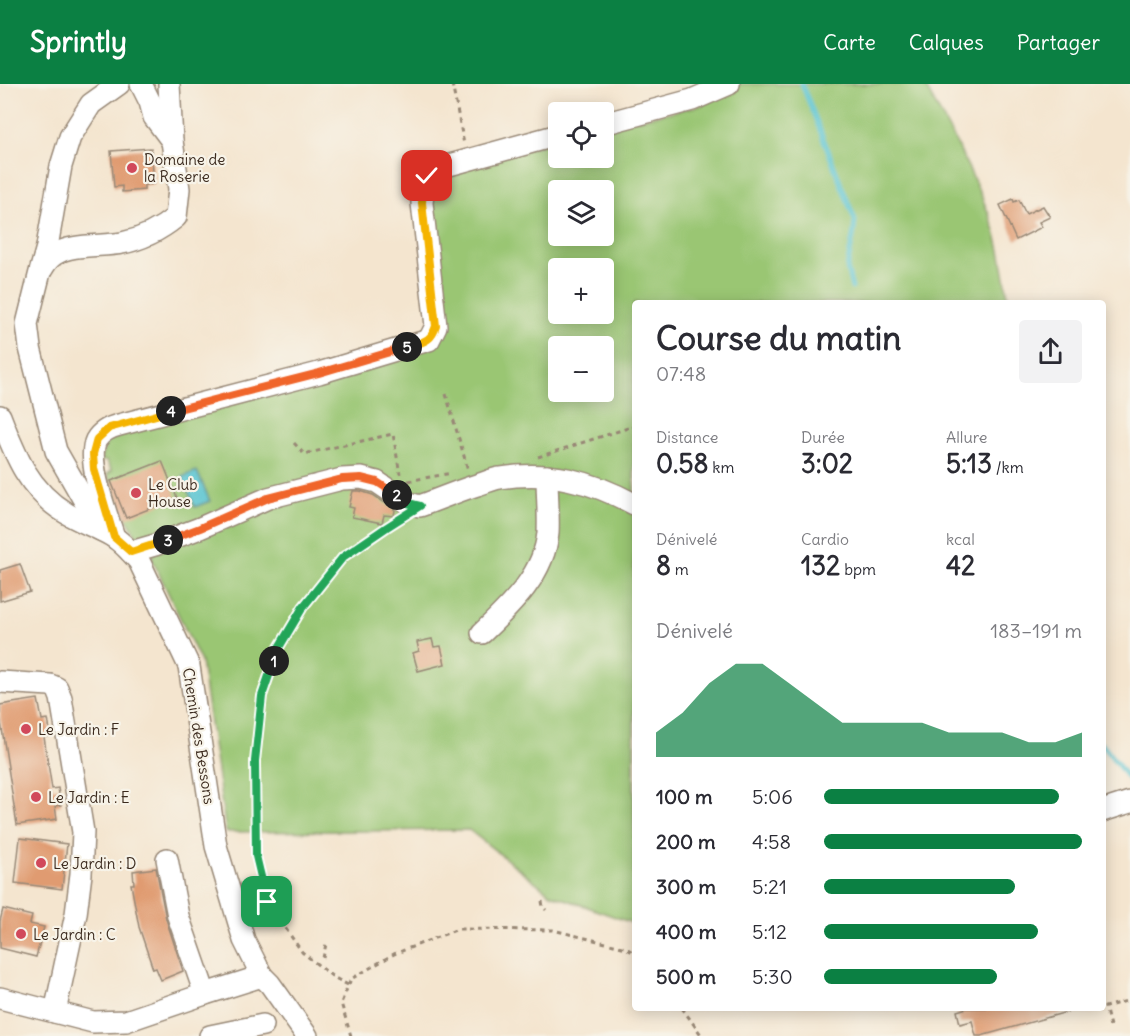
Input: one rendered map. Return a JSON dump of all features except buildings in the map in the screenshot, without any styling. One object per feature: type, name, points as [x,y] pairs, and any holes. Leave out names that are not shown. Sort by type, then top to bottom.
[{"type":"street","points":[[108,534],[56,451],[30,348],[27,324],[47,247],[61,166],[70,137],[91,104],[119,84]]},
{"type":"street","points":[[141,84],[154,117],[172,141]]},
{"type":"street","points":[[39,272],[53,255],[68,248],[121,243],[142,238],[164,227],[176,217],[179,189],[172,141],[169,84]]},
{"type":"street","points":[[614,120],[692,100],[729,84]]},
{"type":"street","points":[[108,534],[93,454],[97,439],[109,428],[319,373],[429,340],[436,326],[422,203],[427,176],[435,169],[548,138]]},
{"type":"street","name":"Chemin des Bessons","points":[[0,416],[13,451],[30,480],[45,499],[67,514],[108,534],[139,561],[189,666],[216,846],[244,940],[262,976],[307,1036]]},
{"type":"street","points":[[131,552],[200,528],[268,498],[342,479],[361,478],[377,482],[408,503],[420,506],[498,478],[531,475],[562,477],[619,496],[632,503]]},
{"type":"street","points":[[482,633],[526,586],[542,560],[548,534],[547,476]]},
{"type":"street","points":[[0,682],[50,685],[57,688],[65,721],[83,832],[76,914],[55,1012]]},
{"type":"street","points":[[1106,810],[1130,802]]},
{"type":"street","points":[[167,860],[178,916],[205,994]]},
{"type":"street","points":[[0,998],[129,1029],[205,994],[262,976]]},
{"type":"street","points":[[210,1036],[263,1025]]},
{"type":"path","points":[[452,84],[467,159]]},
{"type":"path","points":[[446,394],[473,487]]},
{"type":"path","points":[[536,457],[632,427]]},
{"type":"path","points":[[294,443],[304,454],[393,434],[400,479]]},
{"type":"path","points":[[407,481],[448,473]]},
{"type":"path","points":[[348,984],[333,977],[302,952],[267,902],[256,856],[255,761],[262,696],[278,649],[303,607],[343,557],[420,506]]},
{"type":"path","points":[[542,901],[546,910]]},
{"type":"path","points":[[351,1036],[341,1003],[351,979],[394,954],[458,929],[553,930],[626,948],[632,952]]},
{"type":"path","points":[[323,958],[326,944]]},
{"type":"path","points":[[1110,1026],[1106,1007],[1130,1000]]},
{"type":"path","points":[[684,1011],[702,1036]]},
{"type":"green space","points":[[740,84],[924,84],[968,166],[994,227],[1000,248],[1009,300],[632,300],[632,923],[551,894],[469,830],[226,832],[201,662],[152,559],[153,555],[139,540],[126,518],[107,474],[112,471],[106,461],[100,461],[110,431],[437,341],[427,205],[437,174],[548,143],[548,168],[614,168],[614,125],[702,105]]},
{"type":"water","points":[[197,471],[210,501],[195,507],[182,477]]},
{"type":"waterway","points":[[802,84],[855,220],[847,268],[852,288]]},
{"type":"waterway","points":[[1106,749],[1130,781]]},
{"type":"place","name":"Domaine de la Roserie","points":[[132,168]]},
{"type":"place","name":"Le Club House","points":[[136,493]]},
{"type":"place","name":"Le Jardin : F","points":[[26,729]]},
{"type":"place","name":"Le Jardin : E","points":[[36,797]]},
{"type":"place","name":"Le Jardin : D","points":[[41,863]]},
{"type":"place","name":"Le Jardin : C","points":[[21,934]]},
{"type":"route","points":[[267,902],[256,856],[255,761],[262,696],[278,649],[303,607],[343,557],[420,506],[408,503],[377,482],[361,478],[342,479],[268,498],[200,528],[131,552],[114,537],[94,469],[93,454],[97,439],[109,428],[119,424],[319,373],[429,340],[436,326],[422,203],[427,176]]}]
